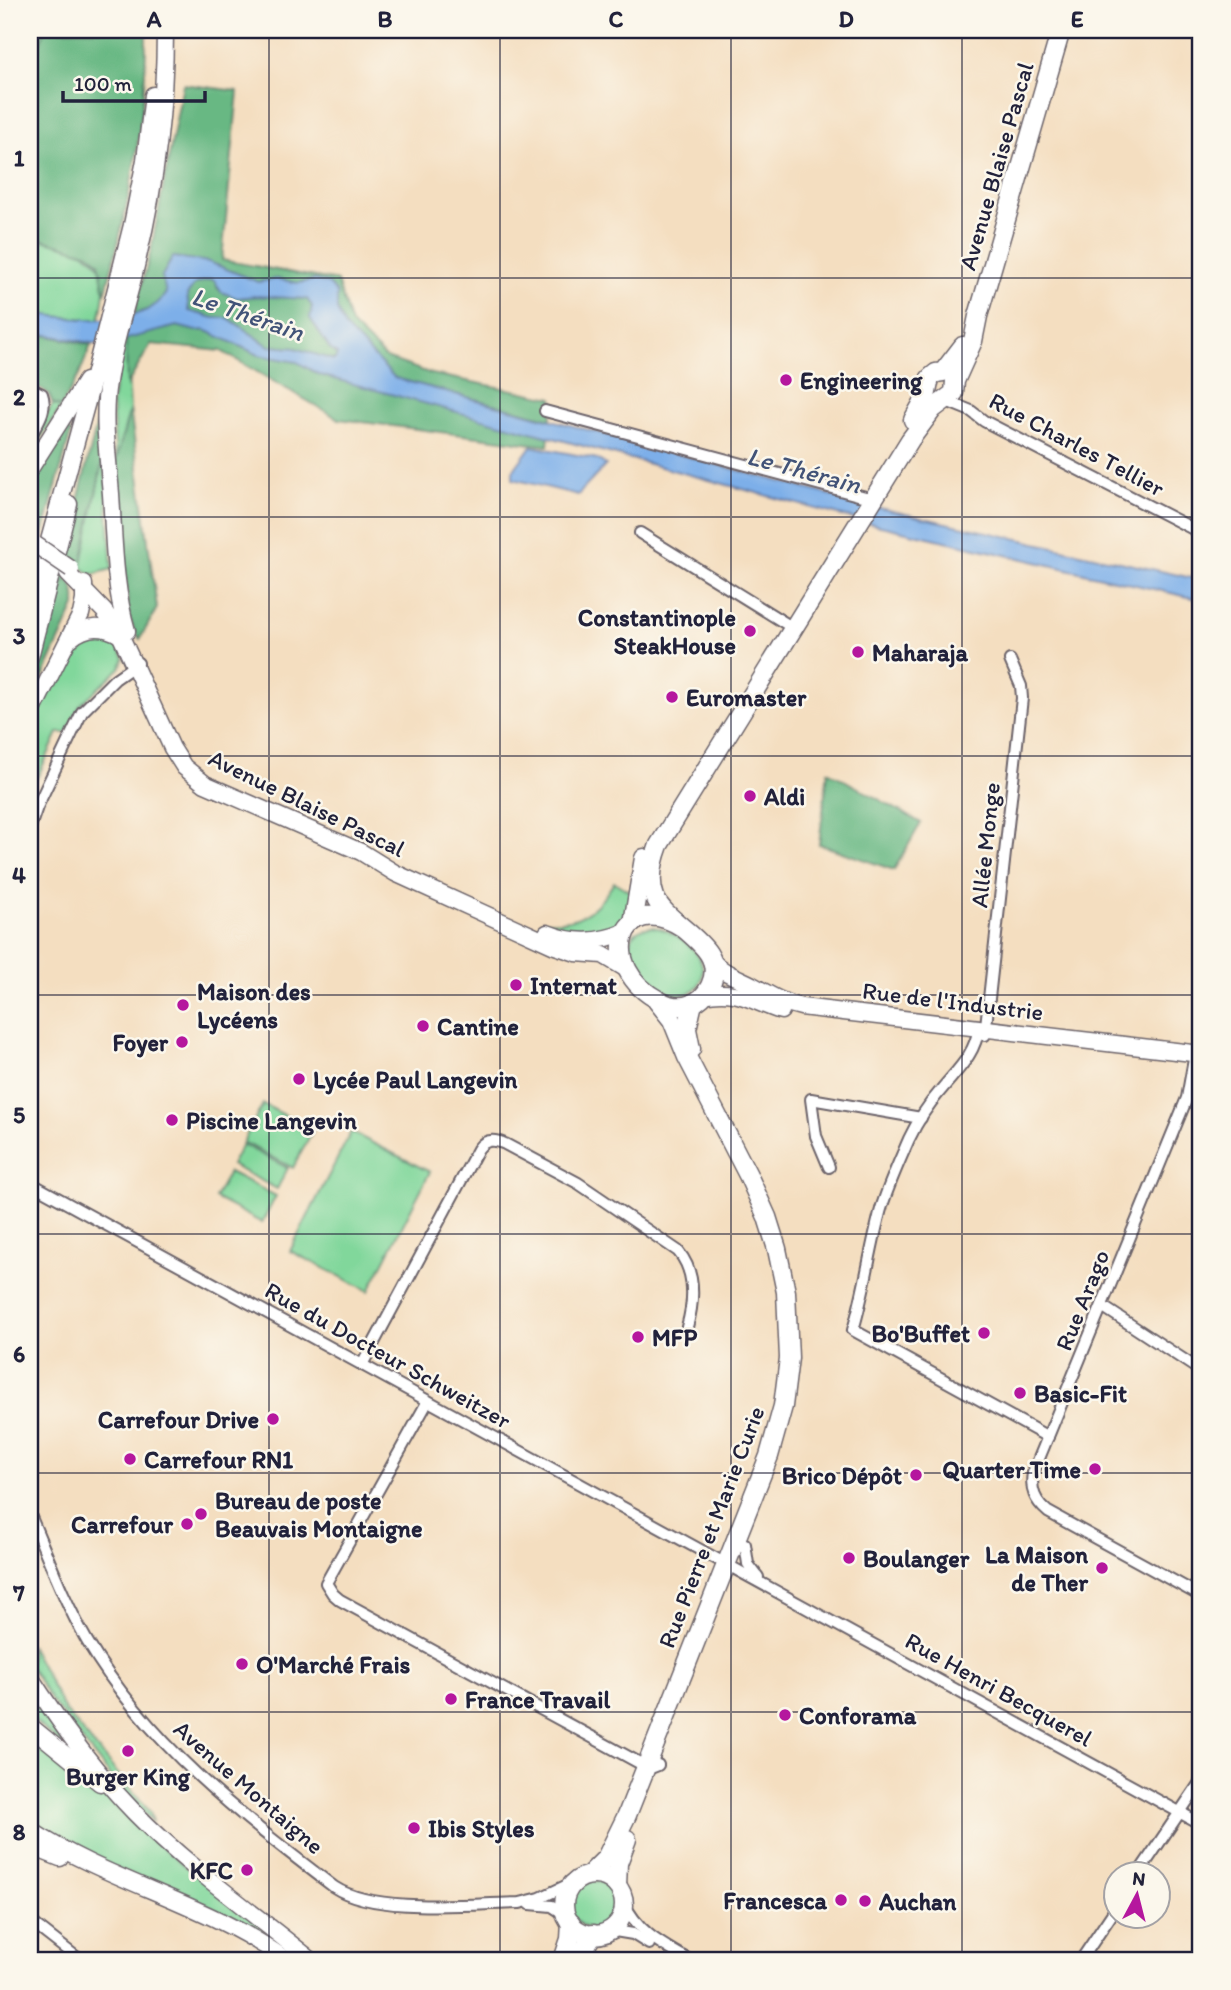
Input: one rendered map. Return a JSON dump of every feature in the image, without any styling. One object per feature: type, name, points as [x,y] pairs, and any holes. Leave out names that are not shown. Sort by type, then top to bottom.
[{"type":"main road","name":"Avenue Blaise Pascal","points":[[711,960],[698,940],[661,908],[653,892],[652,870],[659,845],[921,407],[938,398],[953,395],[951,379],[972,347],[978,316],[1061,30]]},
{"type":"main road","name":"Avenue Blaise Pascal","points":[[938,398],[930,378],[936,373],[951,379]]},
{"type":"main road","name":"Avenue Blaise Pascal","points":[[652,997],[625,968],[621,951],[648,848],[681,788],[789,626]]},
{"type":"main road","name":"Avenue Blaise Pascal","points":[[629,928],[643,918],[657,917],[682,927]]},
{"type":"main road","points":[[652,997],[671,1005],[682,1006],[698,999],[713,979],[711,960]]},
{"type":"main road","name":"Rue Pierre et Marie Curie","points":[[583,1878],[610,1851],[652,1765],[731,1566],[781,1415],[789,1357],[787,1302],[777,1249],[762,1206],[683,1049],[670,1016],[652,997]]},
{"type":"main road","name":"Rue Pierre et Marie Curie","points":[[698,999],[687,1029],[690,1045],[746,1149],[771,1203],[788,1259],[794,1306],[796,1354],[789,1413],[773,1472],[745,1544],[731,1566]]},
{"type":"main road","name":"Rue Pierre et Marie Curie","points":[[620,1894],[618,1863],[640,1811],[652,1765]]},
{"type":"main road","points":[[563,1960],[570,1939],[565,1896],[583,1878],[606,1877],[620,1894],[621,1916],[601,1932],[578,1960]]},
{"type":"main road","points":[[568,1919],[580,1931],[601,1932]]},
{"type":"street","points":[[116,316],[145,160],[152,102],[155,30]]},
{"type":"street","points":[[30,657],[116,316],[147,211],[159,147],[165,30]]},
{"type":"street","points":[[30,469],[108,348]]},
{"type":"street","points":[[66,643],[76,634],[93,627],[123,633],[117,583],[106,413],[108,348]]},
{"type":"street","points":[[30,611],[94,376],[108,348]]},
{"type":"street","name":"Rue Charles Tellier","points":[[951,379],[971,411]]},
{"type":"street","points":[[30,388],[42,394],[44,403],[43,414],[30,437]]},
{"type":"street","name":"Rue Charles Tellier","points":[[938,398],[971,411],[984,421],[1201,533]]},
{"type":"street","points":[[545,411],[868,499]]},
{"type":"street","points":[[640,533],[789,626]]},
{"type":"street","name":"Avenue Blaise Pascal","points":[[33,545],[78,580],[123,633]]},
{"type":"street","points":[[78,580],[94,597],[105,596],[113,591],[117,583]]},
{"type":"street","points":[[30,716],[83,609],[78,580]]},
{"type":"street","name":"Avenue Blaise Pascal","points":[[105,596],[176,754],[189,772],[200,780],[351,847],[395,873],[555,946],[576,953],[603,955],[625,968]]},
{"type":"street","name":"Allée Monge","points":[[982,1032],[1022,698],[1021,686],[1010,660]]},
{"type":"street","points":[[30,827],[82,712],[137,663]]},
{"type":"street","name":"Avenue Blaise Pascal","points":[[137,663],[185,755],[209,776],[552,935],[591,942],[610,938],[629,928]]},
{"type":"street","name":"Rue de l'Industrie","points":[[711,960],[728,975],[795,1006],[982,1032]]},
{"type":"street","name":"Rue de l'Industrie","points":[[698,999],[732,993],[791,1013],[1198,1057]]},
{"type":"street","points":[[982,1032],[966,1062],[920,1118],[907,1142],[884,1200],[853,1330],[1048,1437]]},
{"type":"street","name":"Rue Arago","points":[[1198,1057],[1187,1098],[1033,1473],[1032,1483],[1034,1496],[1042,1507],[1201,1596]]},
{"type":"street","points":[[829,1167],[814,1132],[811,1099],[920,1118]]},
{"type":"street","points":[[362,1365],[478,1149],[492,1140],[505,1144],[573,1180],[678,1251],[687,1265],[691,1286],[691,1311],[687,1327]]},
{"type":"street","name":"Rue du Docteur Schweitzer","points":[[30,1184],[731,1566]]},
{"type":"street","points":[[1102,1306],[1201,1371]]},
{"type":"street","points":[[428,1401],[326,1583],[330,1590],[340,1600],[652,1765]]},
{"type":"street","name":"Avenue Montaigne","points":[[30,1515],[80,1627],[134,1709],[196,1775],[311,1869],[341,1891],[380,1903],[520,1903],[552,1906],[568,1919]]},
{"type":"street","name":"Rue Henri Becquerel","points":[[745,1544],[750,1567],[777,1591]]},
{"type":"street","name":"Rue Henri Becquerel","points":[[731,1566],[1201,1824]]},
{"type":"street","points":[[30,1677],[93,1763],[146,1824]]},
{"type":"street","points":[[30,1726],[312,1960]]},
{"type":"street","points":[[1147,1860],[1201,1780]]},
{"type":"street","points":[[30,1830],[71,1855],[225,1922],[286,1960]]},
{"type":"street","points":[[30,1846],[83,1868],[135,1884]]},
{"type":"street","name":"Avenue Montaigne","points":[[520,1903],[540,1898],[583,1878]]},
{"type":"street","points":[[620,1894],[632,1917],[645,1933],[689,1960]]},
{"type":"street","points":[[30,1921],[80,1960]]},
{"type":"street","points":[[1081,1960],[1102,1928]]},
{"type":"street","points":[[601,1932],[632,1934],[674,1960]]},
{"type":"green space","points":[[30,30],[45,30],[30,73]]},
{"type":"green space","points":[[45,30],[146,30],[140,130],[105,294],[99,262],[90,254],[30,236],[30,73]]},
{"type":"green space","points":[[183,84],[238,91],[222,260],[337,281],[351,324],[386,358],[432,374],[553,398],[551,419],[395,378],[345,327],[337,310],[337,293],[315,280],[298,283],[277,279],[258,282],[209,262],[173,257],[162,276],[167,289],[162,300],[150,309],[134,314],[151,250]]},
{"type":"green space","points":[[30,236],[81,251],[100,267],[104,279],[99,320],[30,312]]},
{"type":"green space","points":[[211,279],[215,281],[218,289],[243,298],[256,296],[307,299],[312,306],[310,318],[337,354],[336,358],[334,360],[295,348],[269,346],[228,318],[214,318],[189,312],[187,295],[195,284]]},
{"type":"green space","points":[[177,326],[196,331],[205,330],[259,355],[297,362],[320,375],[549,436],[548,446],[339,419],[221,351],[151,344],[127,385],[126,339]]},
{"type":"green space","points":[[30,332],[91,345],[79,375],[61,407],[53,404],[48,393],[30,383]]},
{"type":"green space","points":[[126,339],[130,409],[116,461],[112,401],[121,344]]},
{"type":"green space","points":[[53,404],[61,407],[30,455],[30,446]]},
{"type":"green space","points":[[130,409],[157,608],[140,639],[129,617],[116,461]]},
{"type":"green space","points":[[100,411],[104,454],[81,567],[64,557]]},
{"type":"green space","points":[[62,427],[71,432],[41,541],[30,533],[30,477]]},
{"type":"green space","points":[[104,454],[112,569],[91,575],[81,567]]},
{"type":"green space","points":[[58,573],[66,577],[32,685],[30,706],[30,681]]},
{"type":"green space","points":[[66,577],[74,590],[75,606],[30,705],[32,685]]},
{"type":"green space","points":[[92,633],[114,639],[124,658],[120,668],[80,705],[67,733],[58,733],[31,791],[37,795],[30,809],[30,726],[75,639]]},
{"type":"green space","points":[[828,771],[921,823],[894,870],[819,844]]},
{"type":"green space","points":[[614,882],[629,891],[632,897],[629,916],[615,931],[593,937],[547,930],[539,925],[541,921],[565,921],[584,915],[600,902]]},
{"type":"green space","points":[[652,927],[682,939],[698,956],[702,976],[698,986],[692,991],[679,995],[665,992],[652,984],[634,962],[630,950],[631,939],[638,931]]},
{"type":"green space","points":[[263,1104],[313,1130],[293,1168],[243,1142]]},
{"type":"green space","points":[[351,1132],[430,1172],[369,1291],[290,1251]]},
{"type":"green space","points":[[242,1144],[288,1168],[277,1189],[231,1165]]},
{"type":"green space","points":[[229,1172],[276,1196],[262,1223],[215,1198]]},
{"type":"green space","points":[[30,1645],[65,1711],[150,1812],[153,1822],[119,1787],[53,1703],[30,1667]]},
{"type":"green space","points":[[30,1689],[87,1767],[30,1717]]},
{"type":"green space","points":[[30,1734],[171,1855],[304,1960],[295,1960],[253,1931],[209,1906],[106,1865],[30,1823]]},
{"type":"green space","points":[[594,1881],[611,1888],[618,1905],[611,1922],[594,1929],[577,1922],[570,1905],[577,1888]]},
{"type":"water","points":[[173,257],[209,262],[258,282],[277,279],[298,283],[315,280],[329,284],[337,293],[337,310],[345,327],[395,378],[879,508],[1201,580],[1201,600],[872,524],[320,375],[297,362],[259,355],[205,330],[196,331],[177,326],[97,344],[30,332],[30,312],[83,319],[123,317],[141,313],[156,305],[166,293],[162,276]],"holes":[[[211,279],[221,292],[237,298],[256,296],[307,299],[312,306],[310,318],[330,349],[337,354],[336,358],[334,360],[295,348],[269,346],[228,318],[214,318],[189,311],[187,295],[195,284]]]},
{"type":"water","points":[[531,446],[597,459],[606,465],[578,495],[513,479],[513,471]]},
{"type":"place","name":"Engineering","points":[[786,380]]},
{"type":"place","name":"Constantinople SteakHouse","points":[[750,631]]},
{"type":"place","name":"Maharaja","points":[[858,652]]},
{"type":"place","name":"Euromaster","points":[[672,697]]},
{"type":"place","name":"Aldi","points":[[750,796]]},
{"type":"place","name":"Internat","points":[[516,985]]},
{"type":"place","name":"Maison des Lycéens","points":[[183,1005]]},
{"type":"place","name":"Cantine","points":[[423,1026]]},
{"type":"place","name":"Foyer","points":[[182,1042]]},
{"type":"place","name":"Lycée Paul Langevin","points":[[299,1079]]},
{"type":"place","name":"Piscine Langevin","points":[[172,1120]]},
{"type":"place","name":"Bo'Buffet","points":[[984,1333]]},
{"type":"place","name":"MFP","points":[[638,1337]]},
{"type":"place","name":"Basic-Fit","points":[[1020,1393]]},
{"type":"place","name":"Carrefour Drive","points":[[273,1419]]},
{"type":"place","name":"Carrefour RN1","points":[[130,1459]]},
{"type":"place","name":"Quarter Time","points":[[1095,1469]]},
{"type":"place","name":"Brico Dépôt","points":[[916,1475]]},
{"type":"place","name":"Bureau de poste Beauvais Montaigne","points":[[201,1514]]},
{"type":"place","name":"Carrefour","points":[[187,1524]]},
{"type":"place","name":"Boulanger","points":[[849,1558]]},
{"type":"place","name":"La Maison de Ther","points":[[1102,1568]]},
{"type":"place","name":"O'Marché Frais","points":[[242,1664]]},
{"type":"place","name":"France Travail","points":[[451,1699]]},
{"type":"place","name":"Conforama","points":[[785,1715]]},
{"type":"place","name":"Burger King","points":[[128,1751]]},
{"type":"place","name":"Ibis Styles","points":[[414,1828]]},
{"type":"place","name":"KFC","points":[[247,1870]]},
{"type":"place","name":"Francesca","points":[[841,1900]]},
{"type":"place","name":"Auchan","points":[[865,1901]]},
{"type":"water label","name":"Le Thérain","points":[[248,314]]},
{"type":"water label","name":"Le Thérain","points":[[804,470]]}]
